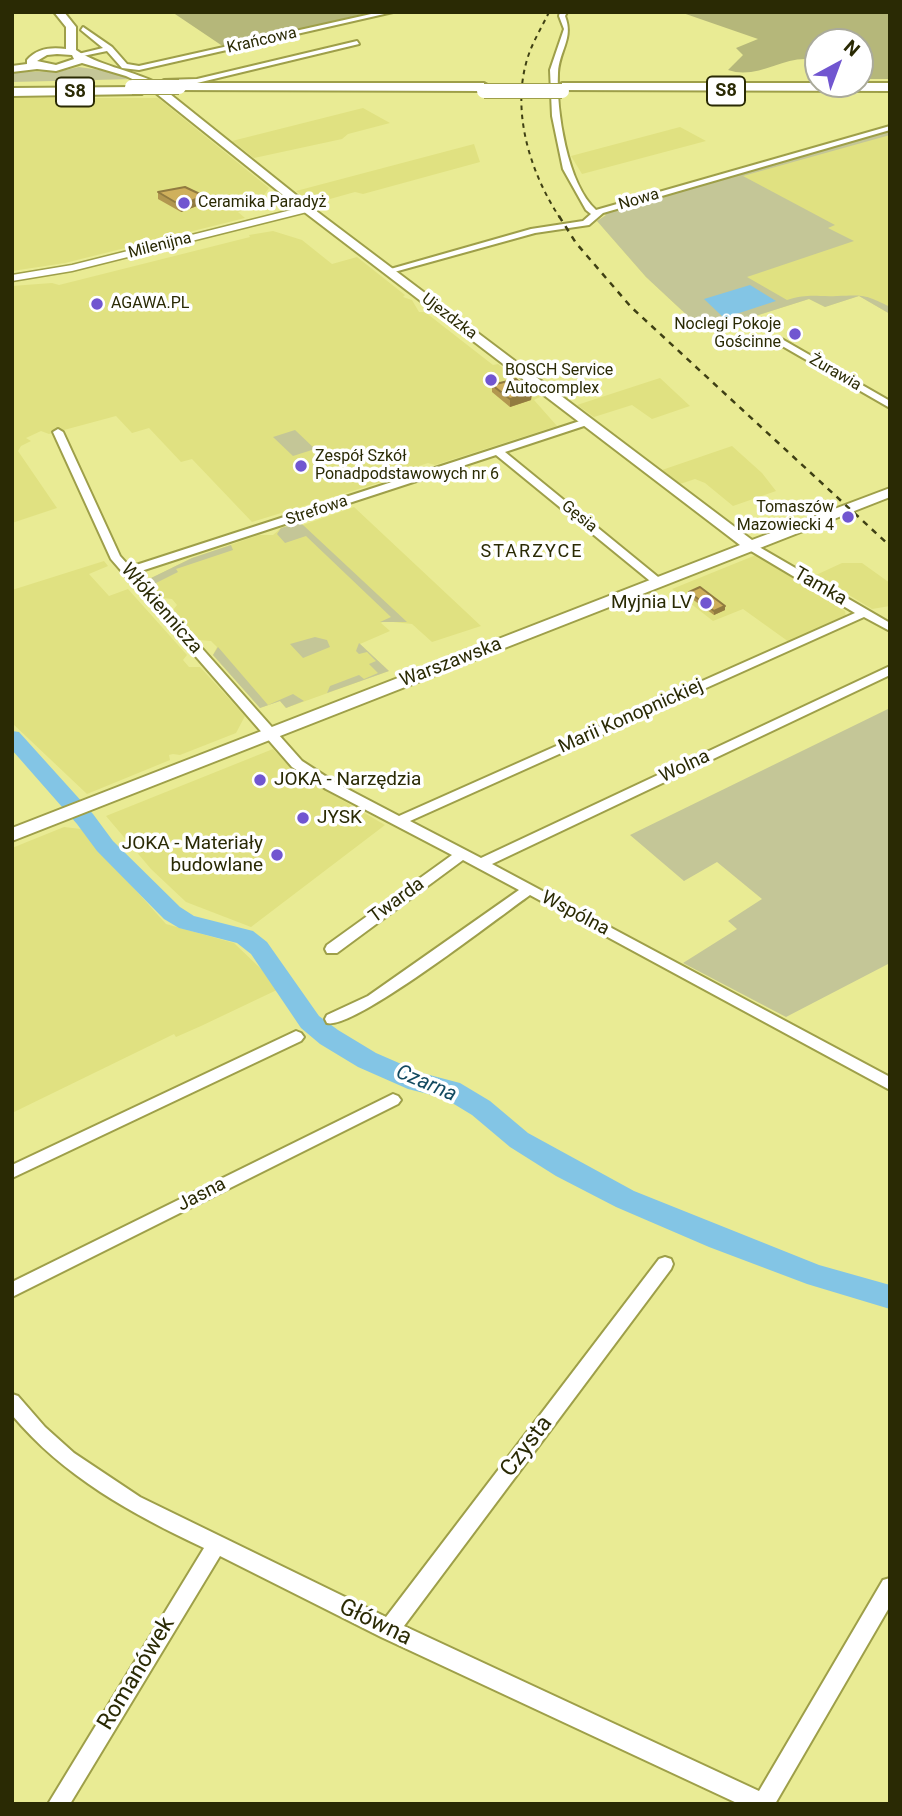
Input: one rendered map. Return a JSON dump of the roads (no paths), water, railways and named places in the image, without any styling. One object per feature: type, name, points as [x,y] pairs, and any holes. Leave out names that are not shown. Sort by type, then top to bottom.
[{"type":"highway","name":"S8","points":[[12,89],[890,89]]},
{"type":"main road","points":[[59,12],[69,23],[76,58]]},
{"type":"main road","points":[[57,51],[71,36]]},
{"type":"main road","points":[[34,64],[38,55],[57,51],[76,58]]},
{"type":"main road","points":[[12,67],[34,64],[55,68],[76,58]]},
{"type":"main road","name":"Ujezdzka","points":[[76,58],[120,70],[151,84],[307,209],[750,546]]},
{"type":"main road","name":"Warszawska","points":[[12,835],[890,492]]},
{"type":"street","name":"Krańcowa","points":[[108,49],[125,66],[134,68],[390,12]]},
{"type":"street","points":[[564,12],[562,16],[567,29],[554,70],[556,117],[567,169],[590,210],[597,214]]},
{"type":"street","points":[[83,29],[108,49]]},
{"type":"street","name":"Ujezdzka","points":[[151,84],[197,80],[358,43]]},
{"type":"street","points":[[76,58],[108,49]]},
{"type":"street","name":"Nowa","points":[[390,272],[534,231],[586,223],[597,214],[890,128]]},
{"type":"street","name":"Milenijna","points":[[12,278],[72,268],[307,209]]},
{"type":"street","name":"Żurawia","points":[[780,341],[890,405]]},
{"type":"street","name":"Strefowa","points":[[127,572],[586,422]]},
{"type":"street","name":"Włókiennicza","points":[[58,432],[115,557],[271,733]]},
{"type":"street","name":"Gęsia","points":[[499,452],[659,583]]},
{"type":"street","name":"Tamka","points":[[750,546],[890,628]]},
{"type":"street","name":"Marii Konopnickiej","points":[[399,821],[864,613]]},
{"type":"street","name":"Wolna","points":[[481,864],[890,670]]},
{"type":"street","name":"Wspólna","points":[[271,733],[298,764],[309,772],[890,1084]]},
{"type":"street","name":"Twarda","points":[[332,949],[462,854]]},
{"type":"street","points":[[332,1019],[373,1000],[528,889]]},
{"type":"street","points":[[12,1172],[296,1037]]},
{"type":"street","name":"Jasna","points":[[12,1290],[393,1100]]},
{"type":"street","name":"Czysta","points":[[388,1630],[665,1264]]},
{"type":"street","name":"Główna","points":[[12,1402],[48,1442],[96,1481],[388,1630],[763,1804],[890,1587]]},
{"type":"street","name":"Romanówek","points":[[58,1804],[217,1544]]},
{"type":"water","points":[[750,285],[776,301],[724,318],[704,299]]},
{"type":"waterway","name":"Czarna","points":[[12,737],[85,819],[105,846],[172,913],[187,922],[245,937],[259,948],[310,1022],[329,1037],[367,1060],[417,1082],[451,1090],[481,1108],[519,1140],[625,1199],[719,1239],[817,1276],[890,1297]]},
{"type":"railway","points":[[549,12],[532,46],[524,72],[522,116],[531,159],[560,218]]},
{"type":"railway","points":[[559,216],[576,243],[631,307],[890,546]]},
{"type":"place","name":"Ceramika Paradyż","points":[[184,203]]},
{"type":"place","name":"AGAWA.PL","points":[[97,304]]},
{"type":"place","name":"Noclegi Pokoje Gościnne","points":[[795,334]]},
{"type":"place","name":"BOSCH Service Autocomplex","points":[[491,380]]},
{"type":"place","name":"Zespół Szkół Ponadpodstawowych nr 6","points":[[301,466]]},
{"type":"place","name":"Tomaszów Mazowiecki 4","points":[[848,517]]},
{"type":"place","name":"Myjnia LV","points":[[706,603]]},
{"type":"place","name":"JOKA - Narzędzia","points":[[260,780]]},
{"type":"place","name":"JYSK","points":[[303,818]]},
{"type":"place","name":"JOKA - Materiały budowlane","points":[[277,855]]},
{"type":"district","name":"STARZYCE","points":[[532,552]]}]
